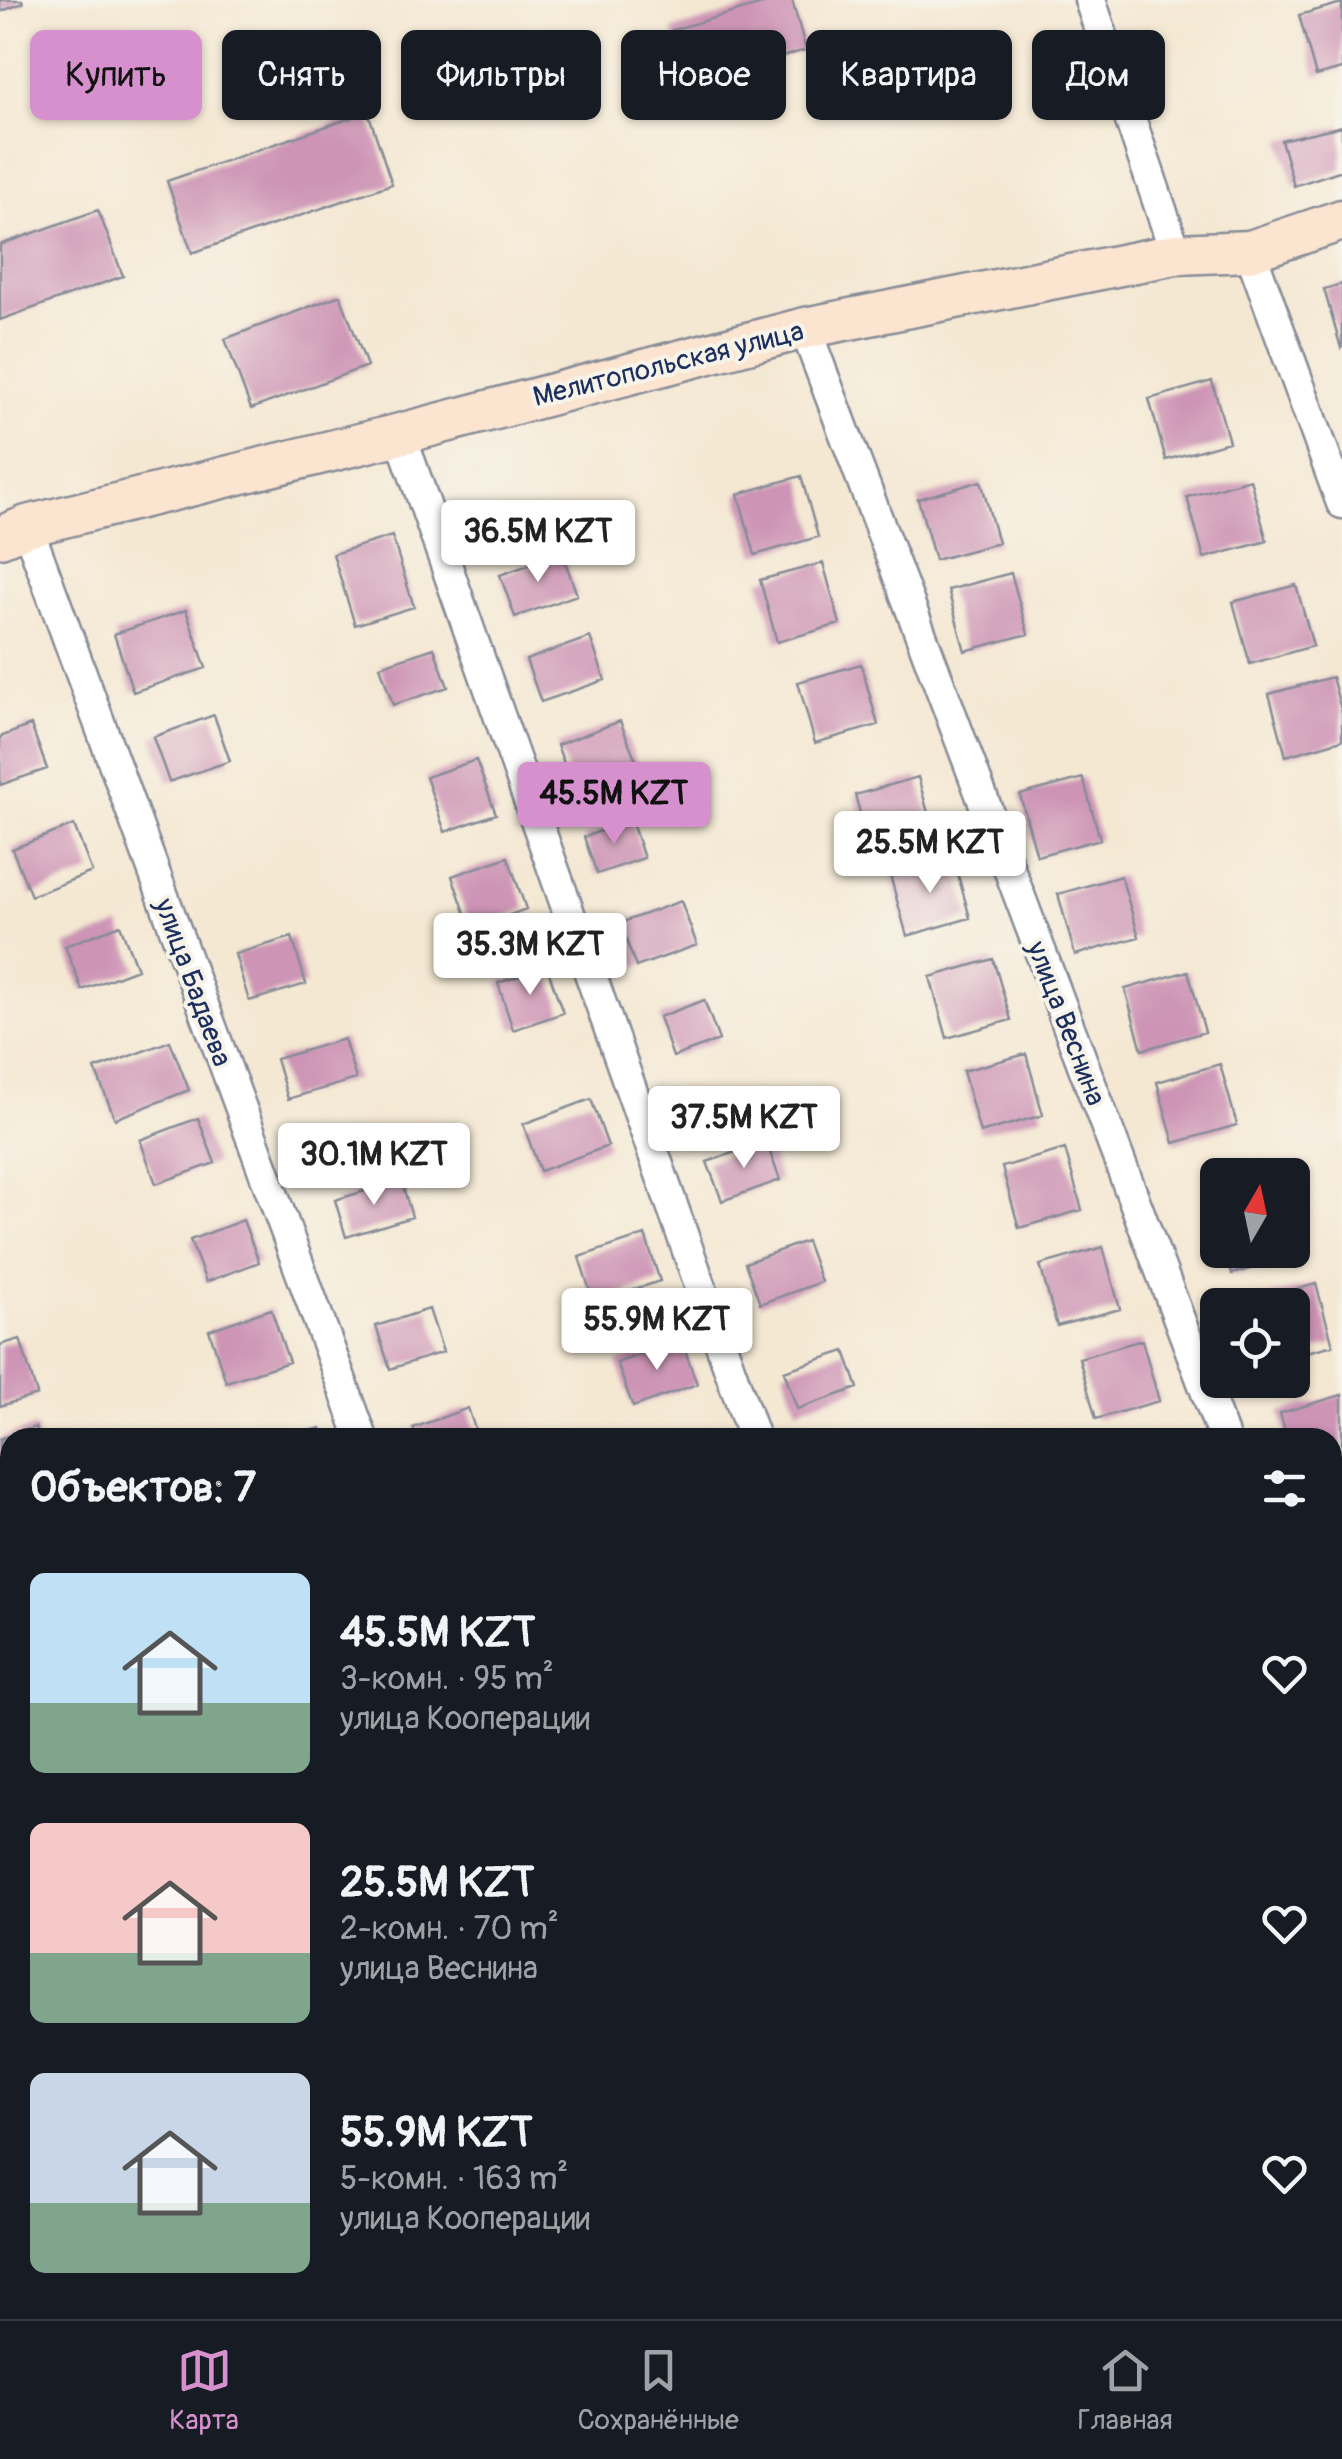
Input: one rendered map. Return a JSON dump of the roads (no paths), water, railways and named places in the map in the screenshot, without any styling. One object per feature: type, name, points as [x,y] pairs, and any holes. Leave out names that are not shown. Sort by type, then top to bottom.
[{"type":"street","points":[[1090,0],[1176,254]]},
{"type":"street","name":"Мелитопольская улица","points":[[14,531],[804,328],[1176,254],[1250,251],[1342,220]]},
{"type":"street","points":[[1250,251],[1342,503]]},
{"type":"street","name":"улица Веснина","points":[[804,328],[1220,1428]]},
{"type":"street","points":[[400,434],[750,1428]]},
{"type":"street","name":"улица Бадаева","points":[[14,531],[358,1428]]}]
